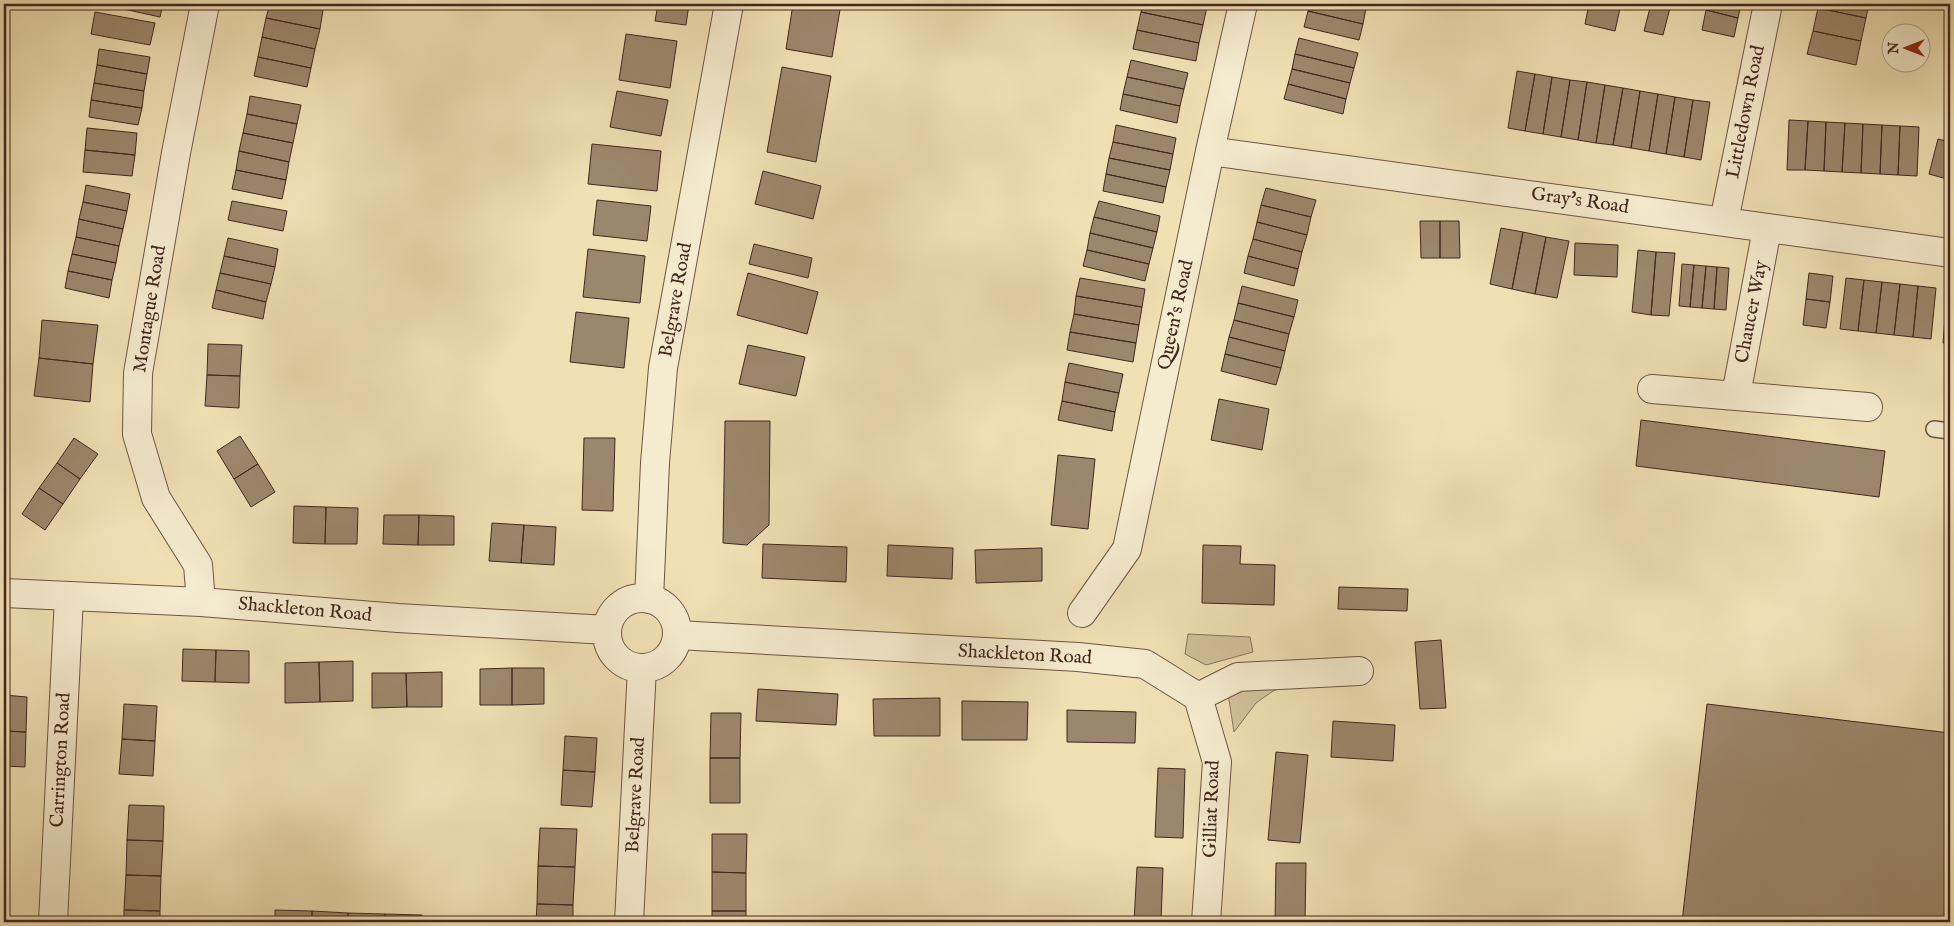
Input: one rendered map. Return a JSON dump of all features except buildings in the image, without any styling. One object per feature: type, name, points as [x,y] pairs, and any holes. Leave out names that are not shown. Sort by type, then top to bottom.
[{"type":"street","name":"Montague Road","points":[[201,602],[198,565],[156,498],[137,434],[138,373],[176,153],[205,4]]},
{"type":"street","name":"Belgrave Road","points":[[649,599],[655,463],[663,368],[729,4]]},
{"type":"street","name":"Queen's Road","points":[[1082,613],[1127,549],[1210,151],[1243,4]]},
{"type":"street","name":"Littledown Road","points":[[1724,221],[1768,4]]},
{"type":"street","name":"Gray's Road","points":[[1210,151],[1950,253]]},
{"type":"street","name":"Chaucer Way","points":[[1736,395],[1767,228]]},
{"type":"street","points":[[1652,389],[1868,407]]},
{"type":"street","name":"Shackleton Road","points":[[4,593],[201,602],[398,618],[607,630]]},
{"type":"street","name":"Carrington Road","points":[[53,922],[69,597]]},
{"type":"street","points":[[638,598],[649,599],[667,608],[673,616],[676,625],[674,646],[666,658],[653,666],[642,668],[631,666],[621,661],[613,652],[608,642],[607,630],[610,619],[616,609],[626,602],[638,598]]},
{"type":"street","name":"Shackleton Road","points":[[676,635],[1069,657],[1145,664],[1198,697]]},
{"type":"street","name":"Belgrave Road","points":[[629,922],[642,668]]},
{"type":"street","points":[[1198,697],[1238,677],[1360,671]]},
{"type":"street","name":"Gilliat Road","points":[[1198,697],[1217,762],[1206,922]]},
{"type":"lane","points":[[1934,429],[1950,432]]},
{"type":"shaded area","points":[[1188,634],[1250,637],[1253,652],[1206,665],[1185,654]]},
{"type":"shaded area","points":[[1296,682],[1273,691],[1256,703],[1234,732],[1227,687]]}]
